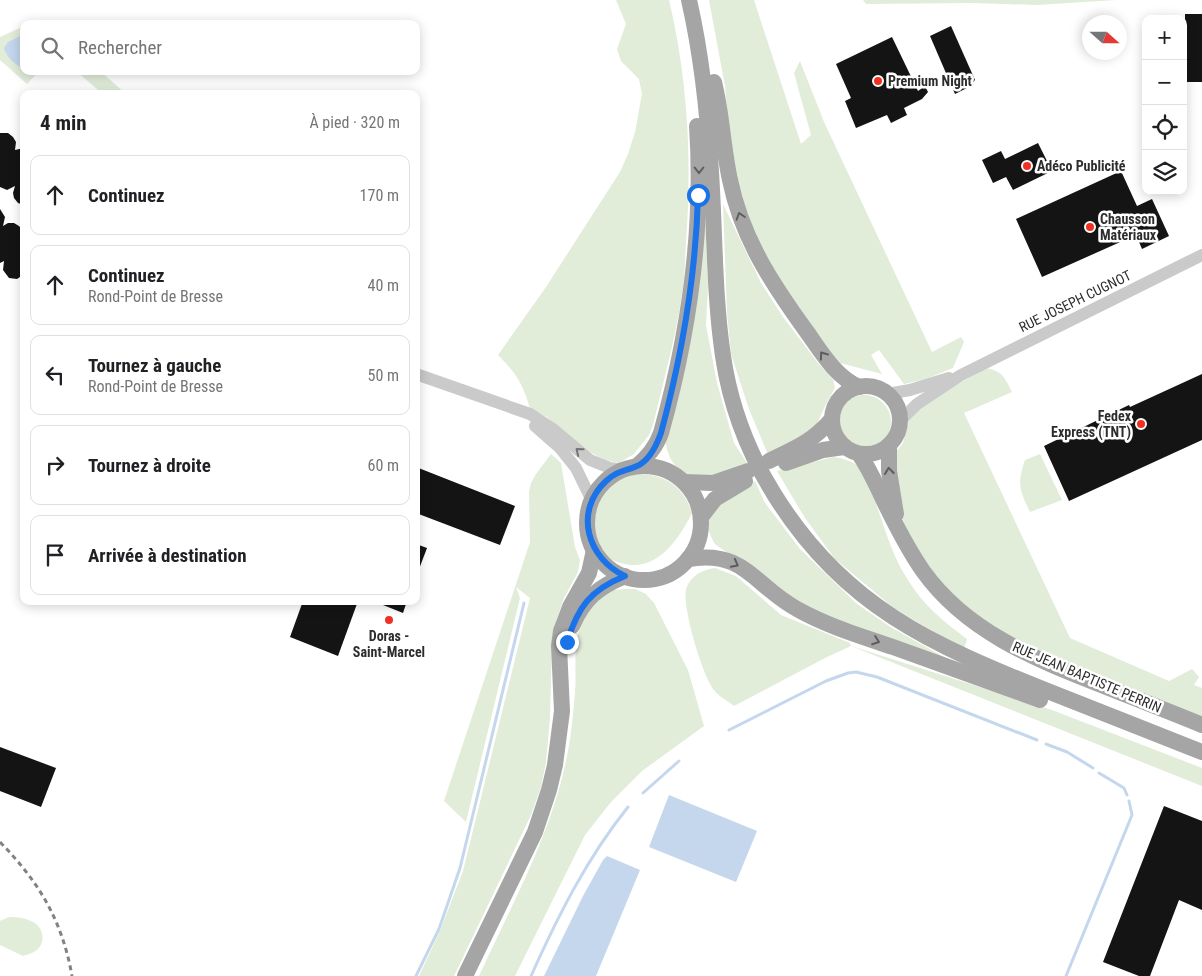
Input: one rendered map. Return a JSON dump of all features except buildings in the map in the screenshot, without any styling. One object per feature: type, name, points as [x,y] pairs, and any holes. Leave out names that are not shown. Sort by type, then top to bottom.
[{"type":"main road","points":[[686,1],[698,24],[716,92],[730,181],[747,237],[769,277],[824,357],[841,377],[859,387]]},
{"type":"main road","points":[[630,468],[658,467],[684,482],[696,498],[701,517],[699,539],[688,559],[675,571],[664,576],[640,580],[625,576],[607,566],[594,550],[588,526],[588,513],[592,501],[604,482],[630,468],[657,444],[666,414],[686,321],[696,248],[698,130],[686,1]]},
{"type":"main road","points":[[686,1],[702,66],[707,106],[718,312],[723,357],[732,397],[743,432],[766,480],[785,512],[806,540],[835,571],[868,600],[905,626],[945,648],[982,665],[1199,751]]},
{"type":"main road","points":[[832,419],[835,434],[844,447],[859,454],[870,454],[880,451],[889,445],[899,430],[900,421],[899,411],[894,401],[887,394],[878,388],[869,386],[859,387],[843,395],[837,402],[832,419],[822,431],[770,465],[844,447]]},
{"type":"main road","name":"RUE JEAN BAPTISTE PERRIN","points":[[889,445],[889,471],[900,531]]},
{"type":"main road","name":"RUE JEAN BAPTISTE PERRIN","points":[[859,454],[870,468],[882,497],[913,556],[936,587],[963,614],[1000,640],[1047,663],[1202,725]]},
{"type":"main road","points":[[684,482],[713,483],[749,474],[715,499],[701,517]]},
{"type":"main road","points":[[465,976],[535,832],[549,790],[556,765],[562,711],[559,646],[561,631],[570,607],[589,573],[594,550]]},
{"type":"main road","points":[[688,559],[714,557],[726,559],[746,570],[785,602],[822,621],[1132,733],[1199,751]]},
{"type":"main road","points":[[561,664],[577,614],[584,604],[600,588],[625,576]]},
{"type":"street","name":"RUE JOSEPH CUGNOT","points":[[900,421],[917,404],[961,375],[1202,255]]},
{"type":"street","points":[[420,375],[530,414],[590,460],[610,468],[630,468]]},
{"type":"street","name":"RUE JOSEPH CUGNOT","points":[[887,394],[910,390],[961,375]]},
{"type":"street","points":[[514,408],[544,433],[570,459],[581,476],[592,501]]},
{"type":"green space","points":[[616,0],[669,0],[681,60],[687,120],[689,181],[683,287],[674,339],[653,425],[649,435],[634,454],[619,463],[605,460],[584,449],[547,417],[530,409],[518,379],[498,355],[546,287],[620,172],[628,154],[635,132],[642,94],[639,79],[621,61],[617,49],[626,24]]},
{"type":"green space","points":[[709,0],[754,0],[801,144],[811,135],[794,73],[800,61],[824,122],[932,352],[961,337],[964,342],[953,368],[926,379],[904,384],[879,350],[871,355],[882,374],[840,363],[829,354],[763,258],[731,168],[725,86]]},
{"type":"green space","points":[[863,0],[1116,0],[1037,5],[973,3],[866,4]]},
{"type":"green space","points":[[20,28],[20,75],[35,75],[27,84],[0,60],[0,37]]},
{"type":"green space","points":[[81,75],[105,75],[121,90],[98,90]]},
{"type":"green space","points":[[704,191],[708,286],[706,325],[717,383],[734,443],[749,466],[697,480],[675,465],[669,455],[665,440]]},
{"type":"green space","points":[[723,204],[761,283],[783,317],[818,363],[833,379],[835,388],[813,433],[769,457],[749,409],[731,354],[727,312]]},
{"type":"green space","points":[[985,368],[999,373],[1012,392],[964,413],[1070,638],[1169,681],[1192,669],[1199,677],[1194,685],[1202,688],[1202,719],[1032,651],[966,610],[930,574],[912,543],[900,512],[895,453],[903,443],[908,422],[922,406]]},
{"type":"green space","points":[[864,395],[874,397],[883,403],[889,412],[891,422],[889,432],[883,441],[874,447],[864,449],[854,447],[845,441],[839,432],[837,422],[839,412],[845,403],[854,397]]},
{"type":"green space","points":[[551,454],[561,463],[575,547],[580,560],[578,572],[564,598],[556,621],[552,643],[550,717],[546,762],[541,787],[531,815],[454,976],[419,976],[440,931],[463,871],[530,598],[516,587],[520,598],[466,822],[444,801],[530,542],[529,492],[531,483]]},
{"type":"green space","points":[[1040,454],[1062,500],[1030,512],[1021,492],[1021,475],[1025,460]]},
{"type":"green space","points":[[833,457],[849,461],[863,471],[892,549],[902,570],[927,605],[967,639],[964,649],[895,609],[835,559],[805,518],[777,471]]},
{"type":"green space","points":[[638,474],[657,476],[679,489],[692,513],[680,533],[665,552],[655,559],[634,565],[621,563],[606,556],[597,544],[593,526],[599,500],[610,486],[623,478]]},
{"type":"green space","points":[[755,481],[765,503],[800,549],[857,604],[892,628],[955,663],[803,607],[715,544],[709,532],[709,522],[712,513],[726,498]]},
{"type":"green space","points":[[715,568],[736,576],[781,615],[850,643],[851,646],[734,706],[715,692],[709,681],[694,640],[687,610],[686,589],[688,584],[702,572]]},
{"type":"green space","points":[[635,589],[646,594],[654,603],[688,670],[704,726],[642,771],[611,802],[585,835],[515,976],[479,976],[529,871],[559,789],[571,736],[575,693],[576,648],[582,621],[596,599],[611,590]]},
{"type":"green space","points":[[851,646],[1052,710],[1202,768],[1202,786]]},
{"type":"green space","points":[[9,917],[33,922],[39,927],[43,938],[38,949],[23,956],[0,945],[0,921]]},
{"type":"water","points":[[20,36],[20,67],[10,58],[4,48],[8,42]]},
{"type":"water","points":[[669,795],[757,831],[736,882],[649,847]]},
{"type":"water","points":[[607,856],[640,870],[596,976],[544,976],[583,896]]},
{"type":"waterway","points":[[416,976],[439,929],[460,868],[524,603]]},
{"type":"waterway","points":[[729,730],[826,681],[856,672],[877,677],[1037,740]]},
{"type":"waterway","points":[[1046,744],[1067,752],[1093,768]]},
{"type":"waterway","points":[[643,793],[679,761]]},
{"type":"waterway","points":[[1099,773],[1124,788],[1127,795]]},
{"type":"waterway","points":[[1066,976],[1132,815],[1129,801]]},
{"type":"waterway","points":[[531,976],[552,931],[586,867],[628,807]]},
{"type":"railway","points":[[0,842],[26,872],[47,903],[62,937],[72,976]]},
{"type":"place","name":"Premium Night","points":[[878,81]]},
{"type":"place","name":"Adéco Publicité","points":[[1027,166]]},
{"type":"place","name":"Chausson Matériaux","points":[[1090,227]]},
{"type":"place","name":"Fedex Express (TNT)","points":[[1141,424]]},
{"type":"place","name":"Doras - Saint-Marcel","points":[[389,620]]},
{"type":"route","points":[[567,642],[577,614],[591,596],[608,583],[625,576],[607,566],[594,550],[588,526],[588,513],[597,491],[604,482],[623,470],[637,466],[657,444],[661,433],[686,321],[696,248],[698,195]]}]
